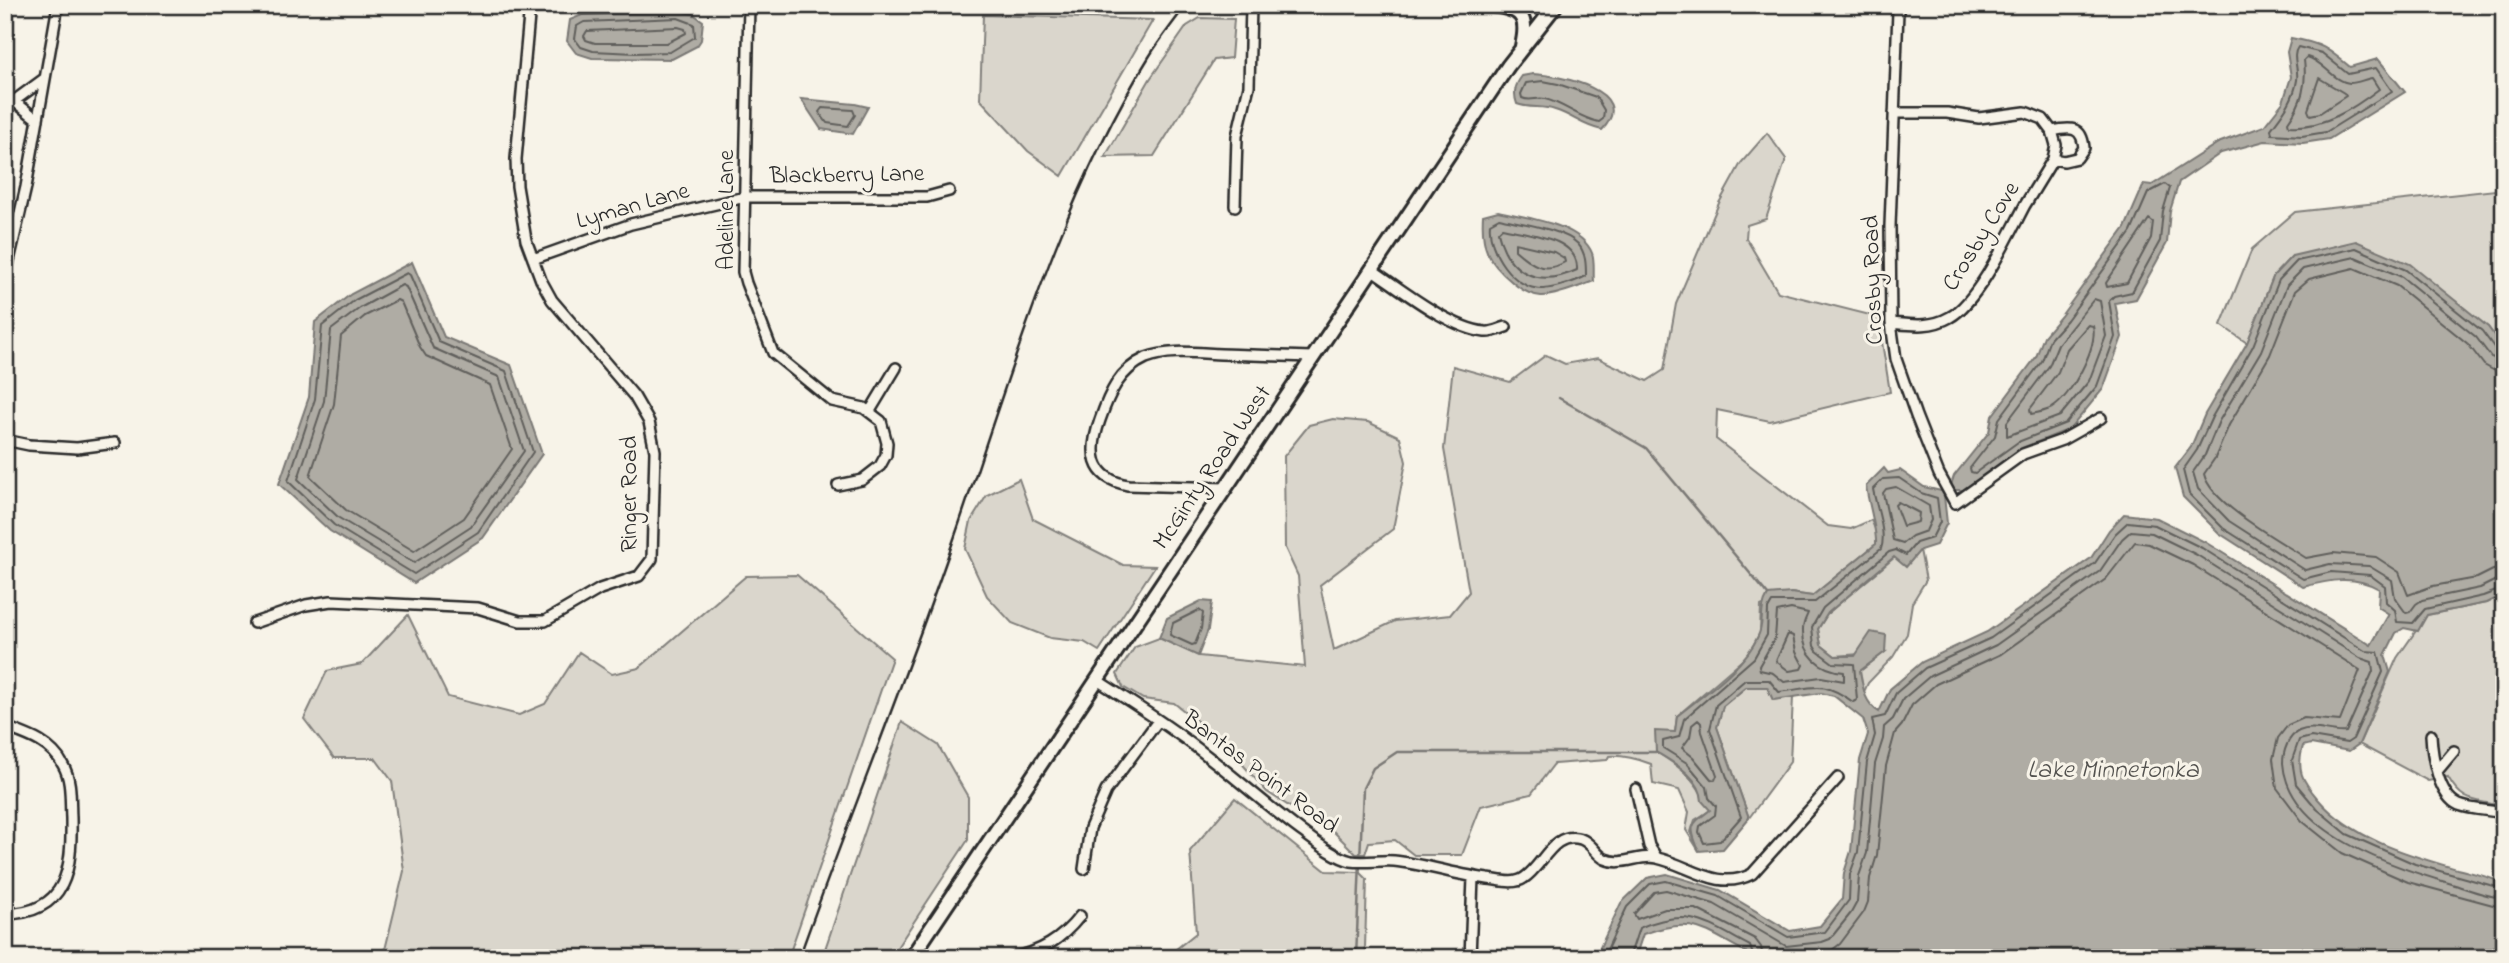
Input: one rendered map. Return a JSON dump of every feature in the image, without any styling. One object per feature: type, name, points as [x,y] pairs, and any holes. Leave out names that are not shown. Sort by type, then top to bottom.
[{"type":"main road","points":[[1493,5],[1517,11],[1522,16],[1525,32],[1520,51]]},
{"type":"main road","name":"McGinty Road West","points":[[911,958],[1371,269],[1520,51],[1556,5]]},
{"type":"street","points":[[5,278],[38,121],[58,5]]},
{"type":"street","name":"Ringer Road","points":[[254,623],[306,605],[331,601],[478,608],[520,621],[545,621],[600,589],[639,576],[652,559],[655,451],[649,422],[634,396],[552,300],[526,240],[517,186],[518,132],[530,5]]},
{"type":"street","name":"Adeline Lane","points":[[749,5],[743,272],[773,353],[832,401],[870,411]]},
{"type":"street","points":[[1235,206],[1237,136],[1249,86],[1251,5]]},
{"type":"street","name":"Crosby Road","points":[[1888,5],[1898,11],[1890,226],[1891,323],[1896,359],[1916,416],[1948,490],[1955,503],[2023,454],[2062,440],[2101,418]]},
{"type":"street","points":[[38,121],[10,101],[44,79]]},
{"type":"street","points":[[1894,113],[1947,114],[1979,118],[2025,112],[2043,120],[2052,131],[2056,145],[2053,159],[2064,161],[2077,158],[2084,148],[2083,136],[2076,129],[2052,131]]},
{"type":"street","name":"Crosby Cove","points":[[1891,323],[1921,326],[1935,323],[1951,317],[1967,304],[2010,237],[2053,159]]},
{"type":"street","name":"Blackberry Lane","points":[[745,197],[927,197],[949,191]]},
{"type":"street","name":"Lyman Lane","points":[[533,258],[631,224],[745,197]]},
{"type":"street","points":[[1371,269],[1433,311],[1471,329],[1488,332],[1506,327]]},
{"type":"street","points":[[1225,488],[1128,485],[1107,478],[1099,470],[1092,449],[1098,425],[1113,388],[1133,366],[1160,354],[1312,357]]},
{"type":"street","points":[[838,485],[862,480],[880,466],[886,455],[886,432],[881,421],[870,411],[896,368]]},
{"type":"street","points":[[5,440],[77,448],[115,443]]},
{"type":"street","name":"Bantas Point Road","points":[[1097,680],[1184,738],[1319,844],[1350,860],[1395,862],[1473,877],[1513,882],[1524,878],[1555,844],[1567,838],[1581,839],[1603,859],[1627,862],[1643,857],[1657,858],[1714,879],[1728,882],[1741,880],[1752,874],[1838,778]]},
{"type":"street","points":[[1084,869],[1090,828],[1106,791],[1158,721]]},
{"type":"street","points":[[5,727],[44,743],[63,765],[69,778],[72,854],[65,881],[57,893],[34,910],[5,914]]},
{"type":"street","points":[[2431,735],[2444,791],[2458,804],[2504,813]]},
{"type":"street","points":[[2438,770],[2454,751]]},
{"type":"street","points":[[1636,789],[1649,846],[1657,858]]},
{"type":"street","points":[[1470,958],[1473,877]]},
{"type":"street","points":[[1011,958],[1044,949],[1068,931],[1080,916]]},
{"type":"shaded area","points":[[983,15],[1153,20],[1062,176],[1028,151],[980,99]]},
{"type":"shaded area","points":[[1200,18],[1234,19],[1231,58],[1214,60],[1154,156],[1105,157],[1150,79],[1187,26]]},
{"type":"shaded area","points":[[1767,133],[1786,159],[1766,219],[1747,225],[1746,238],[1778,292],[1878,317],[1890,392],[1770,421],[1717,410],[1716,439],[1828,526],[1851,529],[1871,520],[1877,533],[1876,544],[1812,596],[1791,593],[1761,606],[1760,633],[1748,655],[1677,716],[1675,732],[1656,752],[1688,776],[1711,810],[1695,820],[1691,832],[1699,851],[1686,830],[1689,812],[1679,790],[1653,784],[1651,764],[1609,756],[1607,760],[1554,764],[1531,794],[1481,806],[1462,855],[1414,855],[1395,840],[1369,842],[1365,854],[1356,854],[1331,829],[1320,826],[1267,792],[1222,741],[1174,703],[1143,699],[1123,687],[1117,674],[1135,647],[1159,638],[1199,656],[1305,667],[1298,576],[1285,548],[1284,456],[1309,425],[1333,419],[1368,422],[1400,437],[1406,462],[1393,529],[1320,585],[1334,650],[1395,621],[1450,615],[1469,592],[1444,449],[1453,366],[1510,382],[1546,355],[1565,364],[1598,358],[1647,381],[1664,370],[1676,304],[1719,203],[1741,163]]},
{"type":"shaded area","points":[[2504,189],[2504,349],[2488,327],[2292,256],[2274,275],[2247,343],[2221,325],[2252,249],[2295,212]]},
{"type":"shaded area","points":[[1019,479],[1033,519],[1123,565],[1155,566],[1099,651],[1084,642],[1050,638],[1012,623],[987,596],[965,549],[971,521],[987,495]]},
{"type":"shaded area","points":[[1920,550],[1926,580],[1912,603],[1907,634],[1893,657],[1868,683],[1863,694],[1860,671],[1885,652],[1835,656],[1821,645],[1818,629],[1828,613],[1895,557],[1906,566]]},
{"type":"shaded area","points":[[797,575],[892,658],[788,958],[383,958],[404,871],[392,781],[375,758],[334,758],[304,719],[327,671],[362,664],[408,615],[448,697],[519,715],[545,704],[579,652],[612,674],[639,668],[746,576]]},
{"type":"shaded area","points":[[2504,594],[2504,780],[2498,805],[2468,798],[2458,791],[2448,777],[2428,781],[2359,744],[2397,658],[2427,615],[2486,603]]},
{"type":"shaded area","points":[[1746,687],[1767,687],[1773,700],[1793,697],[1790,762],[1749,818],[1717,727],[1723,706]]},
{"type":"shaded area","points":[[902,722],[938,745],[968,797],[968,840],[890,958],[822,958]]},
{"type":"shaded area","points":[[1235,798],[1326,871],[1360,872],[1367,879],[1365,948],[1369,958],[1165,958],[1196,933],[1190,851]]},
{"type":"water","points":[[679,11],[693,14],[703,21],[701,40],[697,46],[672,59],[592,58],[576,53],[567,41],[570,20],[582,15]]},
{"type":"water","name":"Lake Minnetonka","points":[[2291,38],[2323,47],[2350,67],[2378,59],[2405,92],[2329,139],[2303,143],[2265,141],[2221,153],[2179,182],[2170,211],[2167,243],[2136,299],[2115,303],[2122,337],[2103,389],[2070,429],[2022,448],[1965,490],[1954,490],[1944,496],[1947,523],[1936,545],[1920,550],[1906,567],[1894,557],[1828,613],[1818,629],[1821,645],[1835,656],[1855,656],[1871,632],[1886,635],[1885,652],[1860,671],[1867,699],[1879,712],[1890,689],[1922,662],[1987,632],[2091,558],[2109,530],[2124,514],[2157,518],[2205,542],[2371,645],[2389,614],[2378,607],[2379,589],[2351,580],[2322,582],[2303,587],[2219,533],[2183,497],[2175,468],[2191,447],[2205,414],[2247,343],[2274,275],[2292,256],[2356,241],[2410,264],[2488,327],[2504,349],[2504,594],[2486,603],[2427,615],[2418,631],[2404,628],[2396,633],[2385,655],[2390,672],[2359,744],[2349,751],[2311,744],[2303,746],[2300,769],[2304,780],[2318,799],[2347,825],[2364,835],[2401,851],[2504,884],[2504,958],[1748,958],[1746,952],[1708,931],[1674,926],[1643,934],[1635,958],[1595,958],[1621,903],[1647,878],[1667,874],[1720,890],[1790,931],[1820,926],[1842,899],[1844,873],[1851,851],[1860,760],[1868,734],[1863,719],[1834,696],[1821,693],[1773,700],[1767,687],[1746,687],[1723,706],[1717,727],[1749,818],[1723,849],[1699,851],[1693,827],[1710,810],[1702,801],[1692,778],[1656,752],[1655,731],[1675,732],[1677,716],[1744,659],[1760,631],[1763,607],[1768,595],[1791,593],[1812,596],[1876,544],[1866,486],[1884,468],[1888,473],[1900,470],[1924,487],[1941,491],[1951,485],[1954,476],[1989,432],[1992,416],[2036,357],[2044,336],[2125,228],[2144,184],[2152,185],[2218,143],[2264,126],[2283,102],[2291,77],[2287,52]]},
{"type":"water","points":[[1533,74],[1575,82],[1591,87],[1603,95],[1611,105],[1611,116],[1602,130],[1562,112],[1517,104],[1515,93],[1518,83],[1522,76]]},
{"type":"water","points":[[801,99],[868,107],[853,134],[821,129]]},
{"type":"water","points":[[1498,211],[1551,223],[1576,235],[1586,243],[1592,253],[1594,281],[1546,296],[1518,287],[1503,274],[1487,253],[1483,236],[1483,215]]},
{"type":"water","points":[[412,262],[444,337],[511,365],[542,454],[483,538],[414,583],[330,531],[279,484],[309,397],[315,322],[351,294]]},
{"type":"water","points":[[1201,601],[1212,602],[1208,630],[1198,656],[1159,638],[1167,618]]},
{"type":"waterway","points":[[1559,398],[1646,448],[1768,595]]},
{"type":"waterway","points":[[1356,958],[1363,788],[1373,768],[1397,752],[1656,752]]},
{"type":"railway","points":[[799,958],[930,606],[1035,300],[1060,237],[1116,114],[1153,50],[1186,5]]}]
